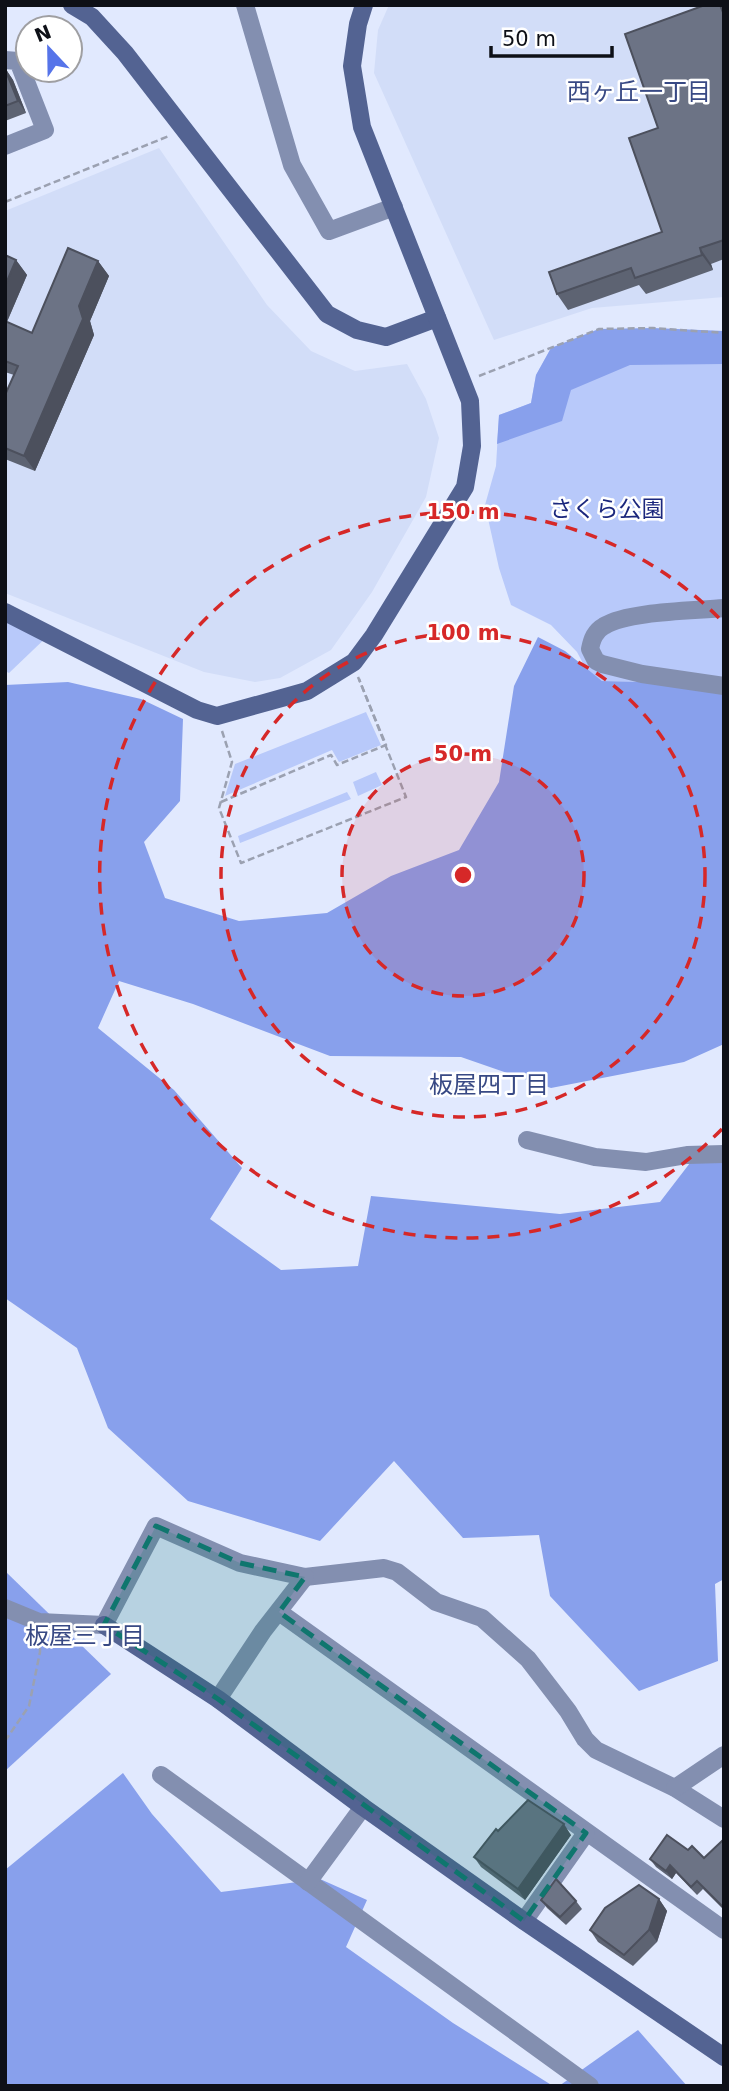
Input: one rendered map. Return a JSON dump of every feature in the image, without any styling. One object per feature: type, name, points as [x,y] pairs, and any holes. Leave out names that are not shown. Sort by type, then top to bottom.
[{"type":"street","points":[[72,5],[92,17],[125,53],[327,314],[357,330],[386,337],[437,318]]},
{"type":"street","points":[[245,5],[292,164],[329,231],[394,207]]},
{"type":"street","points":[[5,612],[206,714],[217,716],[235,712],[307,691],[354,662],[374,635],[465,487],[472,446],[470,401],[362,127],[352,66],[358,9]]},
{"type":"street","points":[[5,60],[18,61],[45,130],[5,146]]},
{"type":"street","points":[[724,608],[663,612],[611,622],[601,627],[593,636],[590,649],[596,660],[602,664],[642,674],[724,686]]},
{"type":"street","points":[[527,1140],[595,1157],[646,1162],[687,1155],[724,1154]]},
{"type":"street","points":[[104,1625],[156,1526],[240,1563],[305,1577],[384,1568],[397,1572],[436,1602],[482,1618],[528,1659],[568,1711],[585,1739],[596,1750],[675,1788],[724,1819]]},
{"type":"street","points":[[218,1699],[263,1631],[305,1577]]},
{"type":"street","points":[[5,1608],[40,1622],[104,1625],[218,1699],[363,1807],[724,2057]]},
{"type":"street","points":[[279,1612],[724,1930]]},
{"type":"street","points":[[675,1788],[724,1755]]},
{"type":"street","points":[[161,1774],[590,2086]]},
{"type":"street","points":[[308,1882],[363,1807]]},
{"type":"street","points":[[524,1920],[586,1833]]},
{"type":"path","points":[[5,202],[185,130]]},
{"type":"path","points":[[463,383],[599,329],[653,328],[724,332]]},
{"type":"path","points":[[221,727],[232,762],[219,808],[241,863],[406,797],[355,671]]},
{"type":"path","points":[[220,802],[331,755],[337,765],[386,745]]},
{"type":"path","points":[[5,1741],[29,1706],[40,1652],[40,1622]]},
{"type":"highlighted area","points":[[156,1526],[240,1563],[305,1577],[279,1612],[586,1833],[524,1921],[218,1699],[104,1625]]},
{"type":"shaded area","points":[[389,5],[724,5],[724,297],[592,308],[494,340],[374,73],[378,30]]},
{"type":"shaded area","points":[[159,148],[267,305],[311,351],[355,371],[407,364],[426,399],[439,438],[426,497],[372,592],[331,650],[280,678],[255,682],[204,672],[5,593],[5,211]]},
{"type":"shaded area","points":[[599,329],[724,331],[724,364],[630,365],[571,390],[562,421],[497,444],[499,415],[531,403],[536,375],[551,348]]},
{"type":"shaded area","points":[[538,637],[565,651],[602,681],[686,683],[724,689],[724,1044],[684,1062],[551,1088],[461,1057],[330,1056],[193,1004],[119,981],[98,1028],[174,1090],[242,1168],[210,1219],[281,1270],[358,1266],[371,1196],[560,1214],[660,1202],[703,1146],[724,1159],[724,1579],[715,1584],[718,1661],[639,1691],[550,1596],[539,1535],[463,1538],[394,1461],[320,1541],[188,1501],[108,1428],[77,1348],[5,1298],[5,685],[68,682],[141,699],[183,719],[180,801],[144,842],[165,898],[239,921],[327,913],[391,876],[459,850],[499,782],[514,686]]},
{"type":"shaded area","points":[[5,1571],[111,1674],[5,1771]]},
{"type":"shaded area","points":[[123,1773],[152,1814],[221,1892],[320,1879],[367,1900],[346,1947],[453,2023],[553,2086],[5,2086],[5,1870]]},
{"type":"shaded area","points":[[638,2030],[687,2086],[559,2086]]},
{"type":"green space","name":"さくら公園","points":[[599,329],[724,333],[724,689],[686,683],[602,681],[586,669],[577,652],[551,625],[511,605],[499,568],[485,505],[496,466],[499,415],[531,403],[536,375],[551,348]]},
{"type":"green space","points":[[5,611],[54,630],[9,673],[5,671]]},
{"type":"green space","points":[[366,712],[381,745],[339,762],[332,750],[225,796],[235,764]]},
{"type":"green space","points":[[376,772],[382,785],[358,796],[353,782]]},
{"type":"green space","points":[[347,792],[351,799],[240,843],[238,836]]},
{"type":"building","points":[[705,5],[720,5],[724,15],[724,240],[700,248],[702,255],[635,278],[631,268],[557,294],[549,272],[662,232],[629,138],[658,128],[625,34]]},
{"type":"building","points":[[5,69],[18,101],[5,106]]},
{"type":"building","points":[[68,248],[98,261],[79,306],[83,319],[24,456],[5,448],[5,395],[18,366],[5,361],[5,321],[32,333]]},
{"type":"building","points":[[5,255],[16,260],[5,286]]},
{"type":"building","points":[[528,1800],[564,1824],[518,1889],[474,1857],[496,1829],[498,1831]]},
{"type":"building","points":[[667,1835],[688,1850],[692,1846],[704,1858],[724,1839],[724,1908],[697,1881],[691,1887],[670,1865],[666,1871],[650,1859]]},
{"type":"building","points":[[556,1879],[576,1901],[560,1917],[541,1900]]},
{"type":"building","points":[[639,1885],[659,1899],[649,1930],[624,1955],[590,1930],[605,1908]]},
{"type":"district","name":"西ヶ丘一丁目","points":[[639,92]]},
{"type":"district","name":"板屋四丁目","points":[[489,1085]]},
{"type":"district","name":"板屋三丁目","points":[[85,1636]]}]
